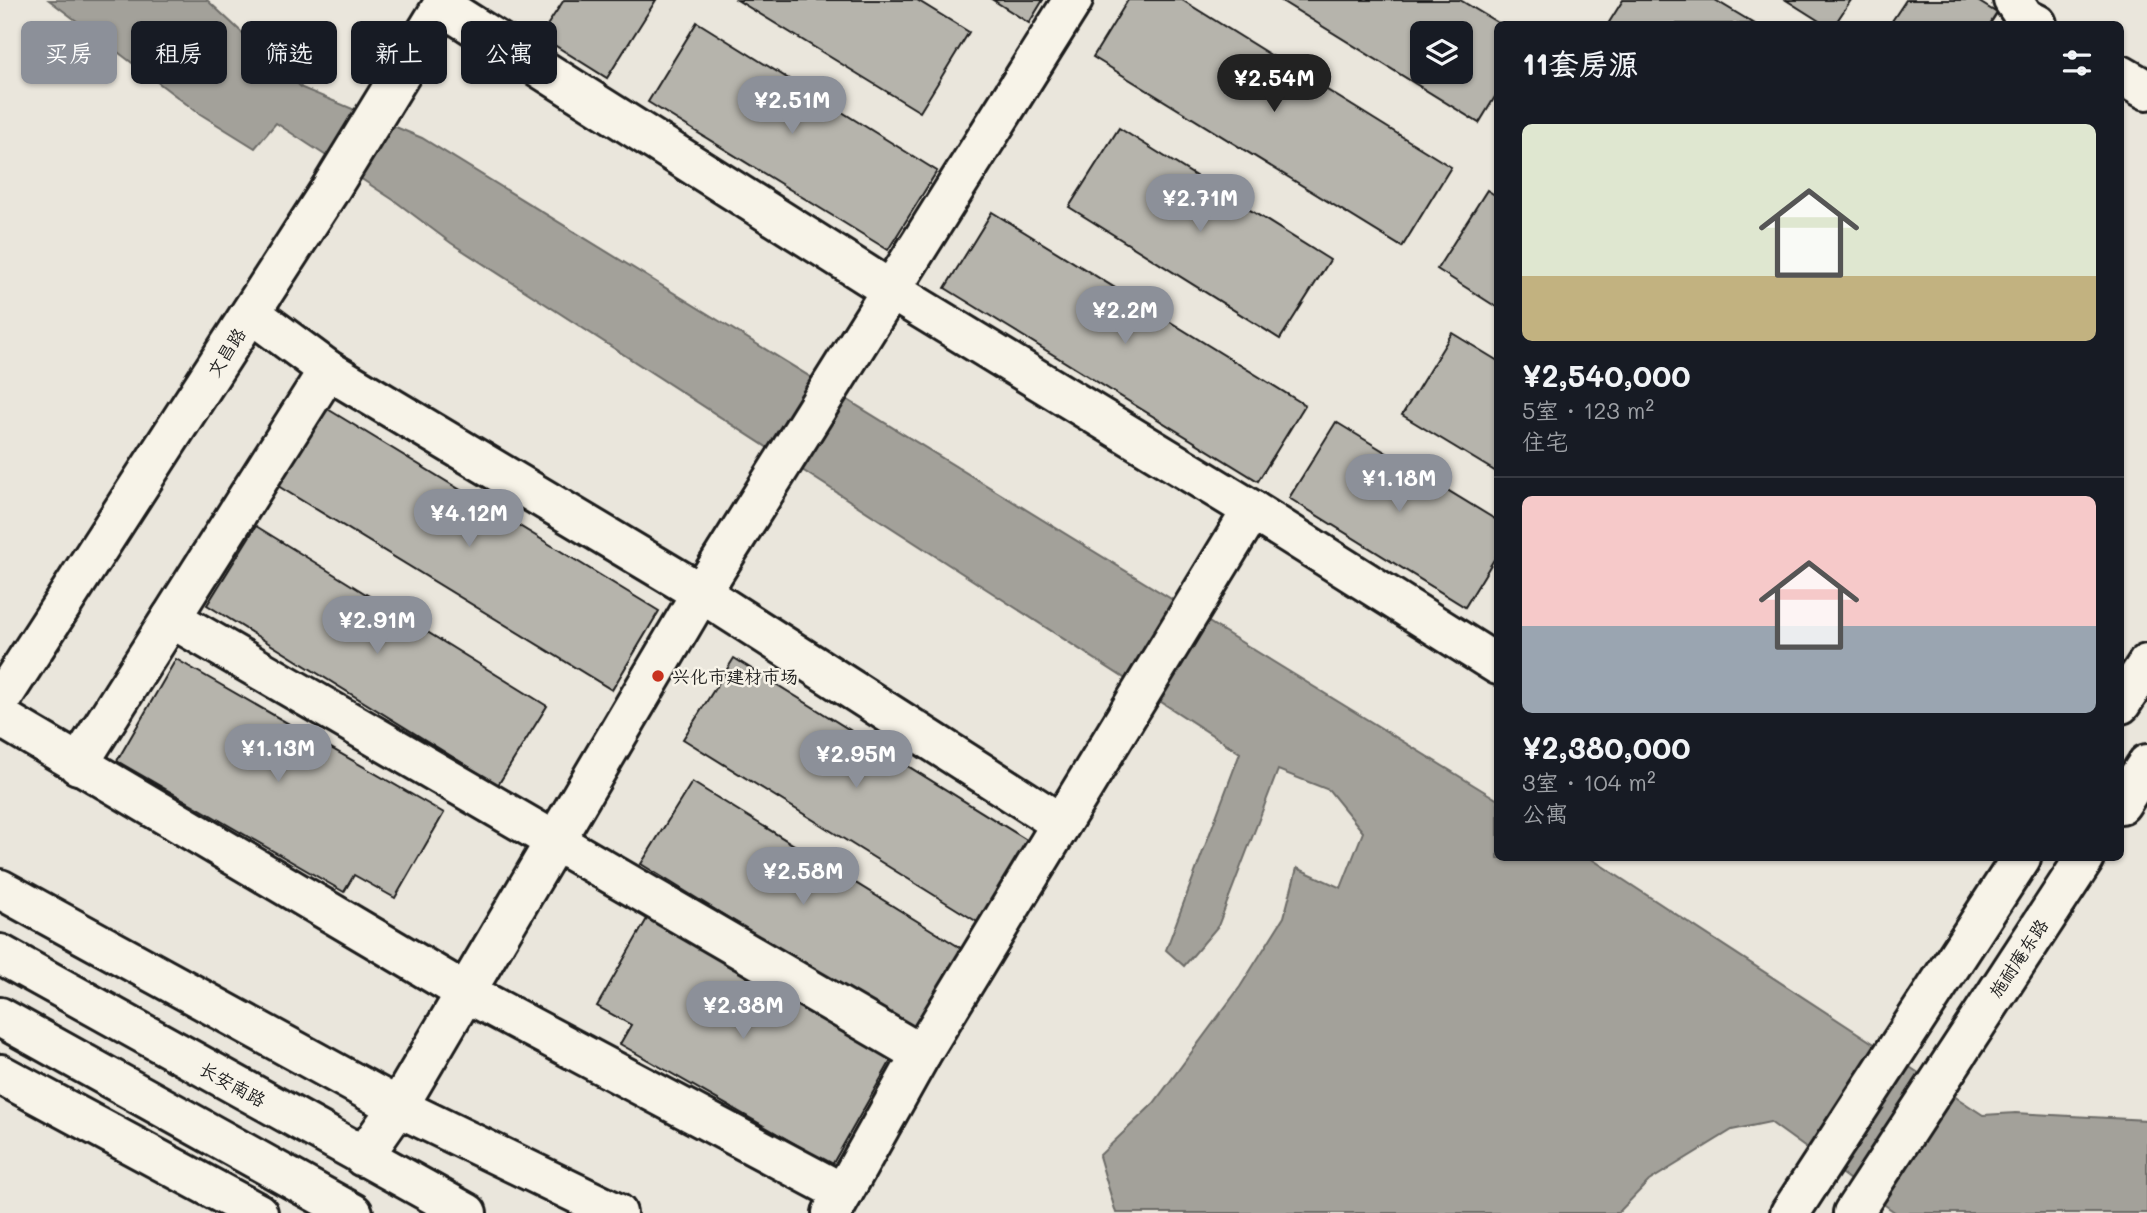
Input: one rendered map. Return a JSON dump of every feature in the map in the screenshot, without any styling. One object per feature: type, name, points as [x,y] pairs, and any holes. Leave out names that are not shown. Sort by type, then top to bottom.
[{"type":"main road","points":[[363,1157],[398,1107],[701,593],[781,470],[889,289],[1073,0]]},
{"type":"main road","points":[[444,3],[889,289],[1252,510],[1494,662]]},
{"type":"main road","name":"文昌路","points":[[0,701],[331,188],[444,3]]},
{"type":"main road","points":[[2124,77],[2147,90]]},
{"type":"main road","points":[[251,313],[328,370],[701,593],[1060,822]]},
{"type":"main road","points":[[78,765],[328,370]]},
{"type":"main road","points":[[0,717],[466,992],[837,1203],[921,1054],[1252,510]]},
{"type":"main road","points":[[171,618],[921,1054]]},
{"type":"main road","points":[[2124,699],[2147,664]]},
{"type":"main road","points":[[2124,800],[2147,765]]},
{"type":"main road","points":[[1794,1207],[2019,861]]},
{"type":"main road","name":"施耐庵东路","points":[[1853,1213],[2083,861]]},
{"type":"main road","points":[[0,889],[398,1107],[617,1213]]},
{"type":"main road","name":"长安南路","points":[[0,954],[467,1213]]},
{"type":"main road","points":[[0,1017],[344,1211]]},
{"type":"main road","points":[[0,1074],[258,1213]]},
{"type":"shaded area","points":[[49,0],[207,0],[241,31],[241,84],[298,84],[422,138],[1494,798],[1494,861],[1595,861],[1983,1115],[2016,1113],[2147,1120],[2147,1213],[1896,1213],[1770,1122],[1732,1130],[1649,1181],[1618,1213],[1116,1213],[1099,1156],[1154,1103],[1240,987],[1284,917],[1297,868],[1341,888],[1363,832],[1329,790],[1278,770],[1218,926],[1184,966],[1166,950],[1240,753],[451,243],[395,201],[276,123],[255,148],[197,112],[160,84],[227,84],[227,21],[131,21],[131,62],[117,51],[117,21],[77,21]]},
{"type":"building","points":[[564,0],[656,0],[607,78],[557,47],[557,21],[550,21]]},
{"type":"building","points":[[737,0],[917,0],[969,32],[920,112]]},
{"type":"building","points":[[993,0],[1043,0],[1029,23]]},
{"type":"building","points":[[1128,0],[1182,0],[1451,167],[1402,247],[1093,57]]},
{"type":"building","points":[[1280,0],[1460,0],[1494,21],[1494,99],[1479,123],[1416,84],[1473,84],[1473,21],[1410,21],[1410,80]]},
{"type":"building","points":[[1623,0],[1715,0],[1750,21],[1610,21]]},
{"type":"building","points":[[1786,0],[1851,0],[1837,21],[1819,21]]},
{"type":"building","points":[[1906,0],[1976,0],[1997,13],[1992,21],[1892,21]]},
{"type":"building","points":[[697,22],[937,171],[888,250],[648,102]]},
{"type":"building","points":[[1119,128],[1330,260],[1280,339],[1069,207]]},
{"type":"building","points":[[1487,190],[1494,194],[1494,305],[1437,269]]},
{"type":"building","points":[[992,212],[1305,405],[1258,481],[945,288]]},
{"type":"building","points":[[1452,333],[1494,359],[1494,471],[1402,415]]},
{"type":"building","points":[[326,408],[659,611],[612,690],[278,486]]},
{"type":"building","points":[[1336,422],[1494,519],[1494,560],[1465,607],[1289,498]]},
{"type":"building","points":[[256,526],[547,706],[498,785],[207,605]]},
{"type":"building","points":[[734,658],[1030,842],[979,923],[683,739]]},
{"type":"building","points":[[176,659],[444,813],[395,898],[354,875],[344,892],[117,761]]},
{"type":"building","points":[[692,782],[964,950],[914,1032],[641,864]]},
{"type":"building","points":[[648,917],[893,1057],[832,1165],[620,1044],[631,1025],[597,1006]]},
{"type":"place","name":"兴化市建材市场","points":[[658,676]]}]
